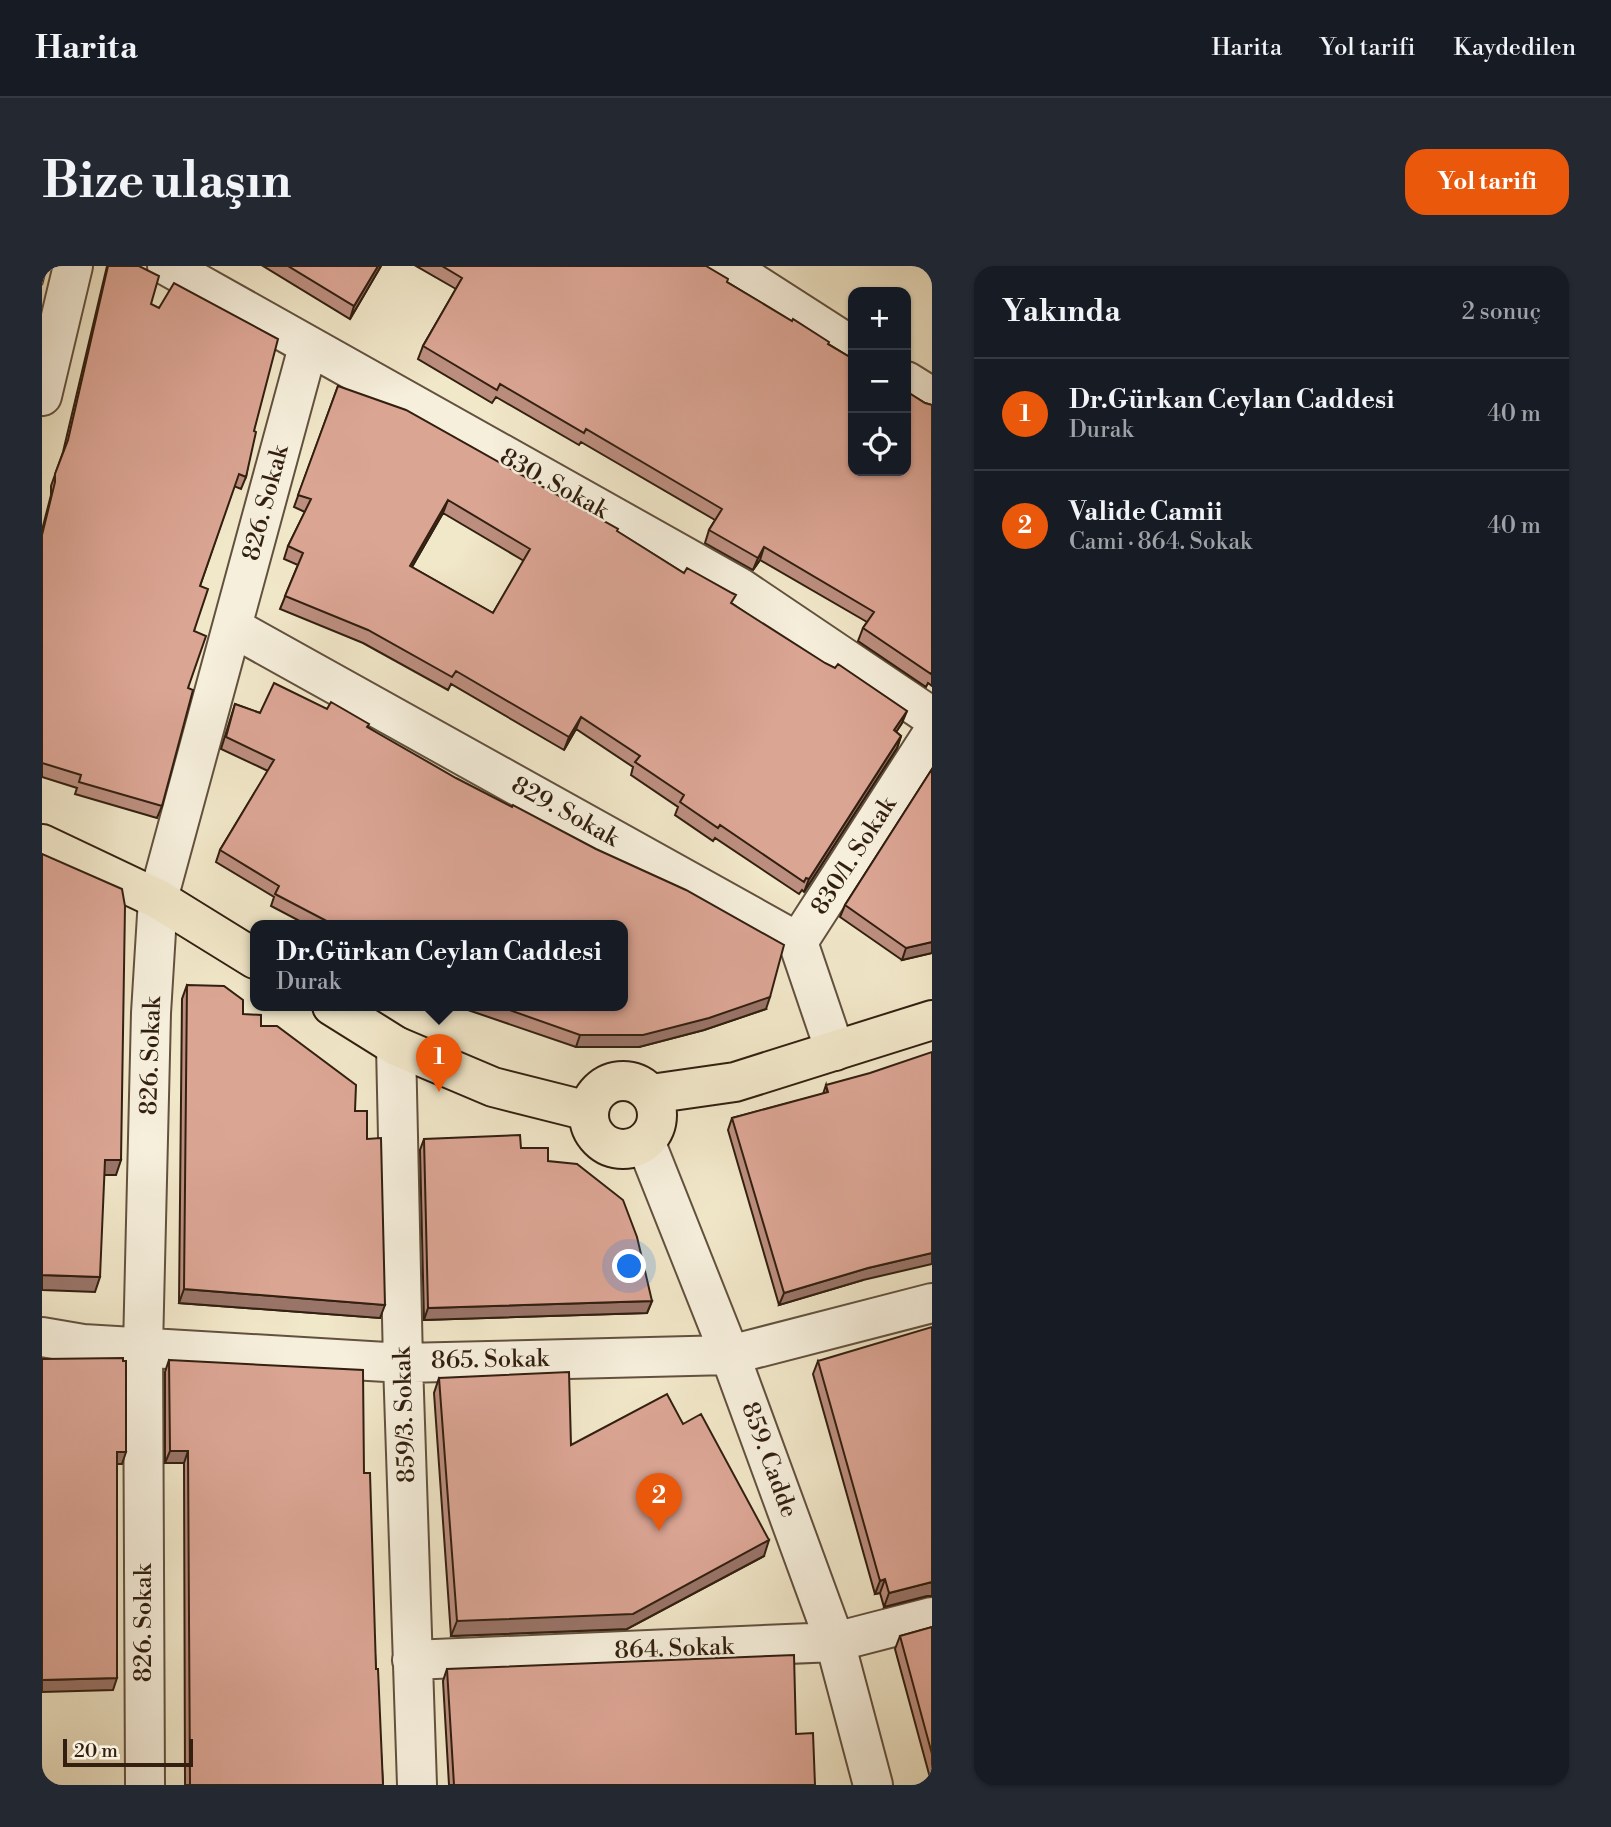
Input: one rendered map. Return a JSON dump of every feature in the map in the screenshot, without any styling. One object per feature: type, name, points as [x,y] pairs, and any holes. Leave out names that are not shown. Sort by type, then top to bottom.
[{"type":"main road","points":[[42,845],[158,899],[250,956]]},
{"type":"main road","points":[[340,1011],[396,1046],[493,1087],[588,1111]]},
{"type":"main road","points":[[651,1094],[734,1082],[932,1020]]},
{"type":"main road","points":[[619,1080],[631,1082],[651,1094],[657,1114],[656,1124],[645,1141],[623,1150],[601,1142],[593,1133],[588,1111],[599,1090],[619,1080]]},
{"type":"street","points":[[42,396],[74,266]]},
{"type":"street","name":"830. Sokak","points":[[167,266],[739,587],[932,717]]},
{"type":"street","points":[[738,269],[848,344]]},
{"type":"street","name":"826. Sokak","points":[[145,1785],[143,1348],[151,1013],[158,899],[308,347]]},
{"type":"street","points":[[911,384],[932,397]]},
{"type":"street","name":"829. Sokak","points":[[232,627],[798,942]]},
{"type":"street","name":"830/1. Sokak","points":[[798,942],[932,734]]},
{"type":"street","points":[[798,942],[835,1051]]},
{"type":"street","name":"859/3. Sokak","points":[[396,1046],[417,1785]]},
{"type":"street","name":"859. Cadde","points":[[645,1141],[730,1355],[835,1642],[873,1785]]},
{"type":"street","name":"865. Sokak","points":[[42,1337],[83,1344],[403,1363],[730,1355],[932,1303]]},
{"type":"street","name":"864. Sokak","points":[[412,1660],[835,1642],[932,1617]]},
{"type":"building","points":[[42,266],[47,266],[42,285]]},
{"type":"building","points":[[108,266],[139,266],[159,276],[151,304],[159,308],[174,283],[278,339],[254,431],[256,432],[246,477],[239,474],[200,586],[208,589],[194,631],[206,636],[188,688],[193,690],[162,806],[79,782],[81,775],[42,763],[42,535],[55,474],[68,440]]},
{"type":"building","points":[[288,266],[378,266],[354,306]]},
{"type":"building","points":[[442,266],[706,266],[728,279],[727,282],[792,321],[793,319],[848,356],[848,476],[911,476],[911,394],[932,405],[931,674],[863,628],[874,612],[764,547],[758,558],[709,530],[722,509],[586,429],[584,433],[500,384],[497,390],[423,346],[462,278]]},
{"type":"building","points":[[338,386],[406,410],[618,529],[617,531],[684,573],[687,568],[736,595],[731,603],[825,663],[835,668],[838,664],[907,711],[894,730],[901,736],[809,879],[806,878],[804,882],[720,825],[718,828],[680,802],[684,795],[635,762],[640,756],[581,717],[569,737],[456,671],[452,677],[368,630],[285,596],[303,553],[288,546],[311,499],[298,495]],"holes":[[[448,500],[530,549],[493,613],[410,566]]]},
{"type":"building","points":[[274,683],[327,709],[331,702],[369,724],[367,727],[456,778],[596,849],[686,890],[784,945],[770,997],[709,1018],[643,1035],[580,1035],[512,1011],[628,1011],[628,920],[325,920],[275,894],[279,886],[220,850],[274,760],[226,737],[235,704],[260,713]]},
{"type":"building","points":[[932,769],[932,942],[906,948],[845,905]]},
{"type":"building","points":[[42,854],[122,889],[125,906],[121,1160],[105,1160],[100,1277],[42,1275]]},
{"type":"building","points":[[187,985],[224,986],[243,1000],[243,1014],[261,1015],[261,1026],[277,1026],[356,1085],[355,1111],[367,1111],[367,1139],[381,1138],[385,1305],[184,1289]]},
{"type":"building","points":[[932,1052],[932,1253],[868,1268],[784,1293],[732,1118],[828,1092],[826,1085]]},
{"type":"building","points":[[520,1135],[521,1148],[548,1148],[548,1161],[577,1164],[623,1200],[637,1237],[652,1301],[428,1308],[424,1139]]},
{"type":"building","points":[[932,1327],[932,1582],[889,1593],[885,1579],[880,1581],[818,1361]]},
{"type":"building","points":[[123,1358],[123,1361],[126,1361],[126,1452],[117,1452],[117,1678],[42,1680],[42,1359]]},
{"type":"building","points":[[169,1360],[363,1370],[364,1473],[370,1473],[376,1669],[383,1785],[190,1785],[188,1451],[170,1451]]},
{"type":"building","points":[[569,1372],[571,1445],[667,1394],[683,1424],[701,1414],[769,1540],[633,1614],[457,1621],[439,1378]]},
{"type":"building","points":[[932,1627],[932,1754],[900,1636]]},
{"type":"building","points":[[794,1655],[796,1734],[813,1733],[815,1785],[454,1785],[447,1669]]},
{"type":"place","name":"Dr.Gürkan Ceylan Caddesi","points":[[439,1092]]},
{"type":"place","name":"Valide Camii","points":[[659,1531]]}]
